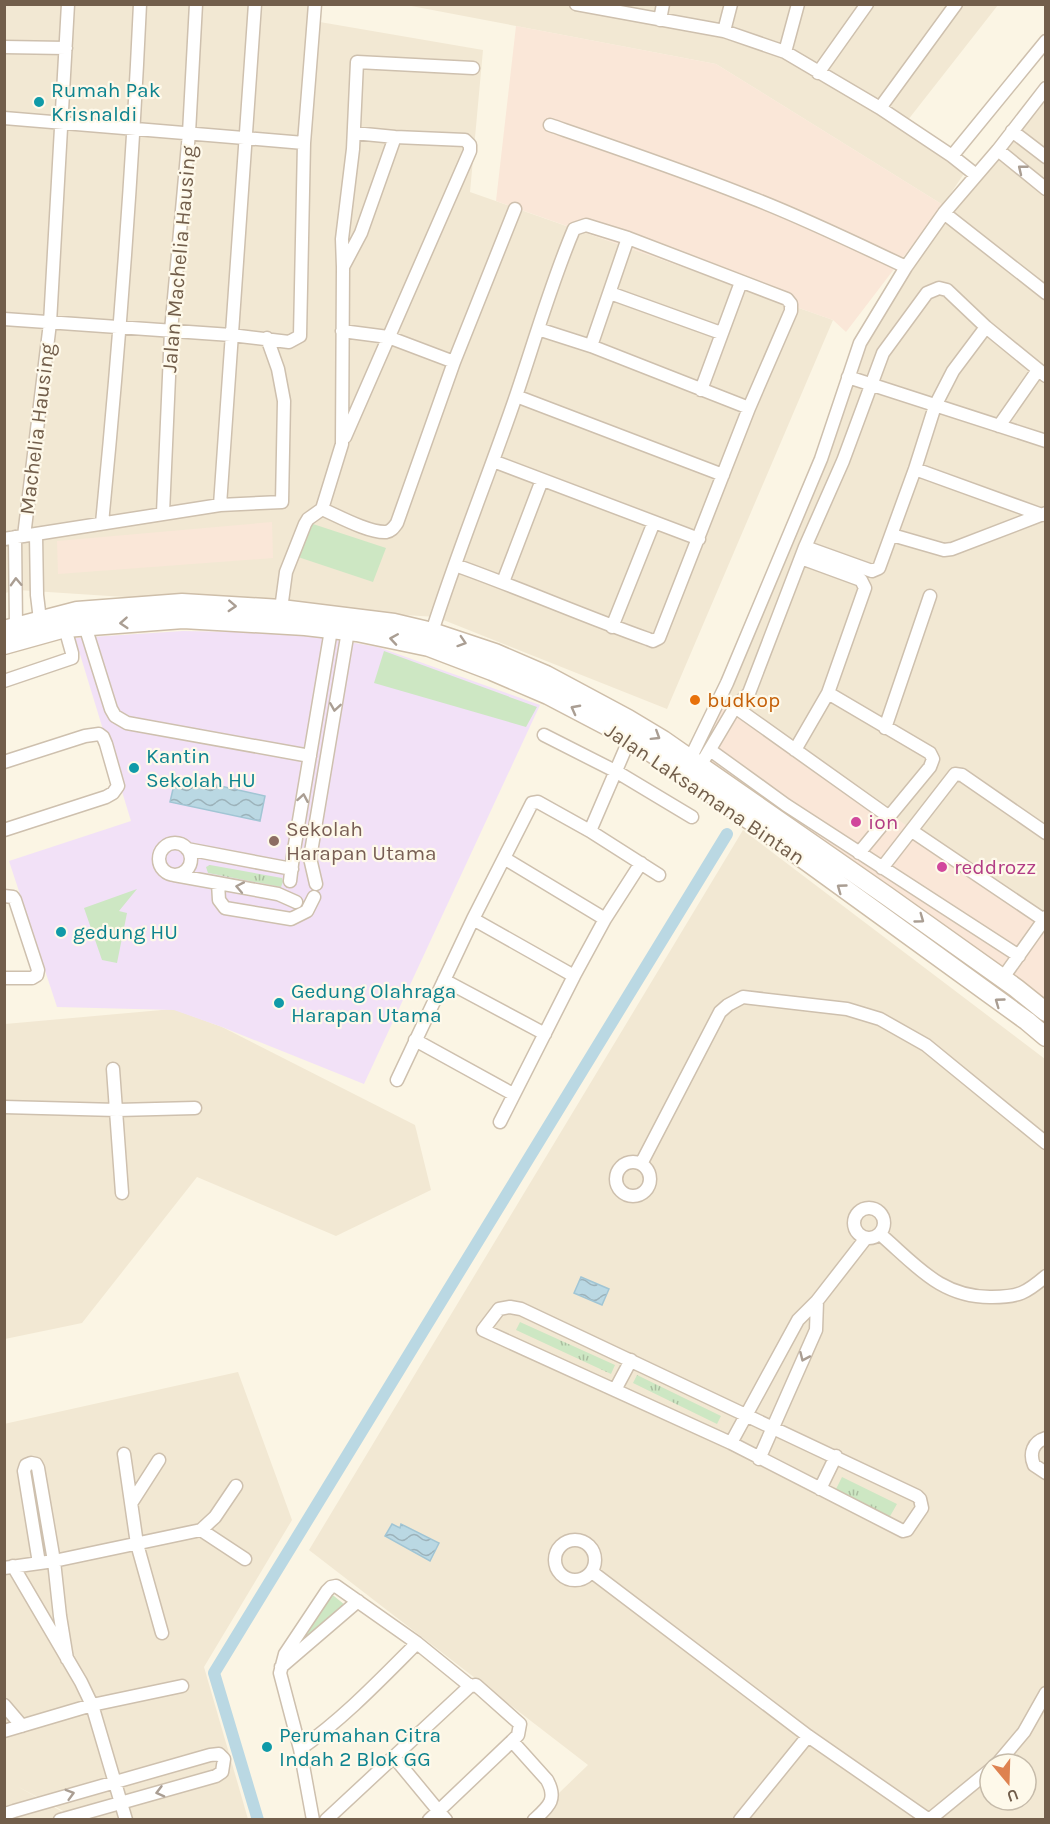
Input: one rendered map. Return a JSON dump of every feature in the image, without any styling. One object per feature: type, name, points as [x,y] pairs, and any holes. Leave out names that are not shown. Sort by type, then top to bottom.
[{"type":"main road","name":"Jalan Laksamana Bintan","points":[[10,628],[77,611],[281,609],[394,623],[432,632],[495,653],[546,675],[700,758],[781,812],[1046,1012]]},
{"type":"main road","name":"Jalan Laksamana Bintan","points":[[4,645],[65,628],[182,611],[340,630],[429,646],[548,695],[630,738],[751,821],[1046,1037]]},
{"type":"street","name":"Machelia Hausing","points":[[40,620],[37,595],[20,537],[50,323],[68,4]]},
{"type":"street","points":[[140,4],[135,127],[121,328],[102,523],[220,505],[282,502],[283,385],[267,338]]},
{"type":"street","name":"Jalan Machelia Hausing","points":[[163,513],[171,331],[189,133],[196,4]]},
{"type":"street","points":[[220,505],[255,4]]},
{"type":"street","points":[[4,118],[135,127],[304,143],[315,4]]},
{"type":"street","points":[[576,4],[724,31],[785,52],[880,108],[952,156],[976,175]]},
{"type":"street","points":[[660,20],[663,4]]},
{"type":"street","points":[[724,31],[731,4]]},
{"type":"street","points":[[785,52],[798,4]]},
{"type":"street","points":[[819,73],[867,4]]},
{"type":"street","points":[[880,108],[949,7]]},
{"type":"street","points":[[952,156],[1046,41]]},
{"type":"street","points":[[4,46],[66,48]]},
{"type":"street","points":[[342,444],[342,239],[354,133],[357,63],[472,68]]},
{"type":"street","points":[[700,758],[727,683],[821,459],[866,331],[906,267],[944,213],[998,150],[1046,88]]},
{"type":"street","points":[[550,125],[753,198],[906,267]]},
{"type":"street","points":[[1012,131],[1046,157]]},
{"type":"street","points":[[281,609],[285,572],[305,524],[322,509],[342,444],[470,151],[470,145],[465,140],[354,133]]},
{"type":"street","points":[[343,267],[361,233],[395,137]]},
{"type":"street","name":"Machelia Hausing","points":[[4,319],[231,335],[289,342],[300,336],[304,143]]},
{"type":"street","points":[[998,150],[1046,189]]},
{"type":"street","points":[[322,509],[373,530],[385,532],[391,530],[401,518],[454,362],[515,209]]},
{"type":"street","points":[[944,213],[1046,293]]},
{"type":"street","points":[[432,632],[455,565],[516,396],[574,229],[586,225],[628,238],[787,299],[791,304],[791,311],[749,408],[659,638],[648,639],[612,627],[503,582],[455,565]]},
{"type":"street","points":[[591,345],[628,238]]},
{"type":"street","points":[[701,390],[741,282]]},
{"type":"street","points":[[700,758],[735,707],[749,693],[803,553],[843,462],[871,384],[890,342],[927,293],[939,288],[947,290],[986,327],[1042,373],[999,426]]},
{"type":"street","points":[[610,293],[721,333]]},
{"type":"street","points":[[803,553],[874,571],[879,568],[935,406],[953,371],[986,327]]},
{"type":"street","points":[[538,329],[591,345],[749,408]]},
{"type":"street","points":[[342,331],[388,337],[454,362]]},
{"type":"street","points":[[848,377],[1046,441]]},
{"type":"street","points":[[516,396],[723,475]]},
{"type":"street","points":[[493,461],[699,539]]},
{"type":"street","points":[[915,469],[1044,514]]},
{"type":"street","points":[[503,582],[542,480]]},
{"type":"street","points":[[892,535],[944,550],[952,549],[1044,514]]},
{"type":"street","points":[[612,627],[654,522]]},
{"type":"street","name":"Machelia Hausing","points":[[20,537],[102,523]]},
{"type":"street","points":[[10,628],[20,537]]},
{"type":"street","points":[[795,750],[828,693],[865,588],[861,580],[803,553]]},
{"type":"street","points":[[885,728],[930,596]]},
{"type":"street","points":[[85,626],[111,709],[120,720],[310,756]]},
{"type":"street","points":[[4,681],[72,658],[65,628]]},
{"type":"street","points":[[296,902],[289,895],[310,756],[340,630]]},
{"type":"street","points":[[219,883],[219,900],[227,909],[291,920],[307,911],[314,897],[316,884],[310,858],[340,630]]},
{"type":"street","points":[[828,693],[930,753],[933,759],[930,767],[860,853]]},
{"type":"street","points":[[735,707],[888,816]]},
{"type":"street","points":[[4,762],[85,736],[99,734],[106,744],[118,786],[106,797],[4,830]]},
{"type":"street","points":[[544,735],[617,772],[692,817]]},
{"type":"street","points":[[590,831],[630,738]]},
{"type":"street","points":[[882,868],[951,777],[958,774],[1046,833]]},
{"type":"street","points":[[397,1080],[473,919],[532,803],[536,802],[590,831],[658,875]]},
{"type":"street","points":[[781,812],[860,853],[1019,956]]},
{"type":"street","points":[[912,831],[1045,919],[1002,978]]},
{"type":"street","points":[[314,897],[306,903],[296,902],[278,894],[174,874],[164,871],[159,857],[164,848],[173,843],[187,849],[291,875],[306,875],[316,884]]},
{"type":"street","points":[[174,874],[183,872],[190,864],[190,854],[187,849]]},
{"type":"street","points":[[504,858],[605,919]]},
{"type":"street","points":[[500,1122],[605,919],[641,863]]},
{"type":"street","points":[[4,896],[13,897],[15,900],[38,970],[37,975],[32,978],[4,978]]},
{"type":"street","points":[[473,919],[574,976]]},
{"type":"street","points":[[444,980],[545,1034]]},
{"type":"street","points":[[640,1164],[720,1012],[743,997],[848,1009],[880,1019],[926,1045],[1046,1143]]},
{"type":"street","points":[[415,1040],[513,1094]]},
{"type":"street","points":[[113,1069],[122,1193]]},
{"type":"street","points":[[4,1107],[117,1110],[195,1108]]},
{"type":"street","points":[[863,1208],[873,1208],[882,1214],[884,1224],[880,1233],[866,1238],[858,1234],[853,1225],[855,1215],[863,1208]]},
{"type":"street","points":[[880,1233],[937,1282],[949,1290],[965,1295],[1013,1297],[1028,1291],[1046,1276]]},
{"type":"street","points":[[730,1443],[798,1320],[817,1301],[866,1238]]},
{"type":"street","points":[[759,1459],[816,1330],[817,1301]]},
{"type":"street","points":[[510,1307],[521,1309],[631,1360],[917,1496],[922,1508],[903,1531],[730,1443],[483,1330],[499,1309],[510,1307]]},
{"type":"street","points":[[615,1390],[631,1360]]},
{"type":"street","points":[[1046,1438],[1036,1443],[1031,1454],[1034,1465],[1046,1473]]},
{"type":"street","points":[[124,1454],[136,1544],[162,1633]]},
{"type":"street","points":[[820,1490],[836,1456]]},
{"type":"street","points":[[132,1502],[159,1460]]},
{"type":"street","points":[[39,1563],[24,1471],[31,1463],[36,1464],[39,1468],[67,1659]]},
{"type":"street","points":[[126,1820],[92,1706],[81,1682],[9,1567],[54,1561],[201,1530],[215,1517],[236,1486]]},
{"type":"street","points":[[201,1530],[245,1559]]},
{"type":"street","points":[[592,1572],[808,1736],[929,1820],[978,1780]]},
{"type":"street","points":[[313,1820],[300,1749],[282,1685],[281,1667],[285,1654],[331,1587],[336,1586],[417,1643],[470,1686]]},
{"type":"street","points":[[281,1667],[358,1601]]},
{"type":"street","points":[[300,1749],[358,1701],[417,1643]]},
{"type":"street","points":[[326,1820],[470,1686],[476,1685],[520,1724],[518,1735],[438,1817],[394,1757]]},
{"type":"street","points":[[4,1731],[92,1706],[182,1686]]},
{"type":"street","points":[[1007,1752],[1024,1732],[1046,1693]]},
{"type":"street","points":[[4,1705],[21,1726]]},
{"type":"street","points":[[740,1820],[808,1736]]},
{"type":"street","points":[[512,1741],[551,1787],[553,1795],[549,1806],[534,1820]]},
{"type":"street","points":[[5,1820],[8,1813],[116,1781],[210,1755],[219,1754],[224,1759],[222,1772],[216,1776],[60,1820]]},
{"type":"shaded area","points":[[5,5],[315,5],[314,21],[483,50],[470,192],[833,320],[667,709],[436,617],[17,590],[5,593]]},
{"type":"shaded area","points":[[406,5],[998,5],[904,125],[965,172],[943,205],[716,64]]},
{"type":"shaded area","points":[[516,26],[716,64],[943,205],[846,332],[833,320],[496,201]]},
{"type":"shaded area","points":[[1037,97],[1046,103],[1045,921],[724,701],[864,337],[946,215]]},
{"type":"shaded area","points":[[272,522],[273,558],[58,574],[57,541]]},
{"type":"shaded area","name":"Sekolah Harapan Utama","points":[[183,631],[297,633],[378,647],[540,705],[364,1084],[174,1010],[57,1007],[9,861],[131,821],[75,638]]},
{"type":"shaded area","points":[[724,701],[1045,920],[1045,1018],[685,762]]},
{"type":"shaded area","points":[[743,830],[1045,1059],[1045,1819],[532,1819],[588,1765],[309,1550]]},
{"type":"shaded area","points":[[173,1009],[222,1027],[415,1125],[431,1190],[336,1236],[197,1177],[82,1323],[5,1339],[5,1024]]},
{"type":"shaded area","points":[[238,1372],[292,1520],[204,1667],[248,1819],[78,1819],[17,1786],[75,1819],[5,1819],[4,1424]]},
{"type":"green space","points":[[313,524],[386,548],[373,582],[298,557]]},
{"type":"green space","points":[[384,651],[537,707],[526,727],[374,683]]},
{"type":"green space","points":[[210,865],[282,878],[283,882],[281,887],[208,873],[206,867]]},
{"type":"green space","points":[[137,889],[119,911],[127,913],[117,963],[102,960],[84,908]]},
{"type":"green space","points":[[520,1322],[615,1365],[611,1374],[516,1330]]},
{"type":"green space","points":[[637,1375],[721,1416],[717,1424],[633,1383]]},
{"type":"green space","points":[[842,1477],[897,1504],[889,1518],[835,1491]]},
{"type":"green space","points":[[329,1592],[345,1605],[286,1654]]},
{"type":"water","points":[[176,776],[265,796],[260,821],[170,802]]},
{"type":"water","points":[[581,1277],[609,1289],[602,1305],[574,1293]]},
{"type":"water","points":[[392,1524],[400,1528],[401,1524],[439,1543],[430,1561],[385,1536]]},
{"type":"waterway","points":[[258,1820],[214,1673],[727,834]]},
{"type":"place","name":"Rumah Pak Krisnaldi","points":[[39,102]]},
{"type":"place","name":"budkop","points":[[695,700]]},
{"type":"place","name":"Kantin Sekolah HU","points":[[134,768]]},
{"type":"place","name":"ion","points":[[856,822]]},
{"type":"place","name":"Sekolah Harapan Utama","points":[[274,841]]},
{"type":"place","name":"reddrozz","points":[[942,867]]},
{"type":"place","name":"gedung HU","points":[[61,932]]},
{"type":"place","name":"Gedung Olahraga Harapan Utama","points":[[279,1003]]},
{"type":"place","name":"Perumahan Citra Indah 2 Blok GG","points":[[267,1747]]}]
